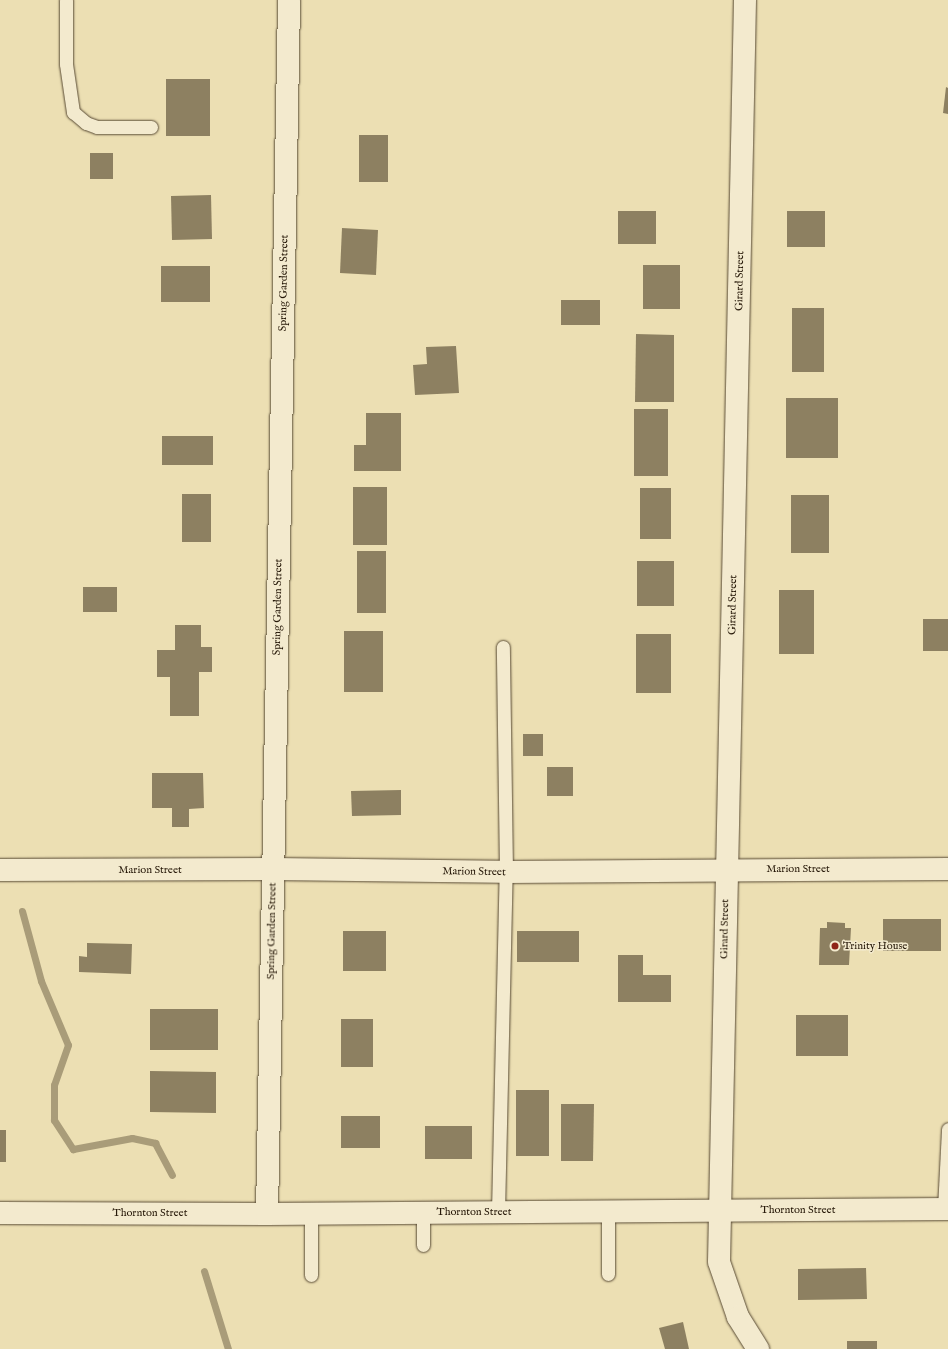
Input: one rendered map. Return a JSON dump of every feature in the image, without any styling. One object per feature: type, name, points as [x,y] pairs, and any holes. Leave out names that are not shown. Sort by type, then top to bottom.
[{"type":"street","name":"Spring Garden Street","points":[[267,1214],[289,0]]},
{"type":"street","name":"Girard Street","points":[[745,0],[718,1262],[738,1317],[758,1349]]},
{"type":"street","name":"Marion Street","points":[[0,870],[273,869],[506,872],[727,869],[948,869]]},
{"type":"street","name":"Thornton Street","points":[[0,1213],[267,1214],[946,1209]]},
{"type":"lane","points":[[66,0],[66,64],[73,112],[86,123],[97,127],[151,127]]},
{"type":"lane","points":[[498,1212],[506,872],[503,647]]},
{"type":"lane","points":[[946,1209],[948,1129]]},
{"type":"lane","points":[[608,1211],[608,1274]]},
{"type":"lane","points":[[311,1213],[311,1275]]},
{"type":"lane","points":[[423,1213],[423,1245]]},
{"type":"building","points":[[166,79],[210,79],[210,136],[166,136]]},
{"type":"building","points":[[946,87],[948,88],[948,114],[943,113]]},
{"type":"building","points":[[359,135],[388,135],[388,182],[359,182]]},
{"type":"building","points":[[90,153],[113,153],[113,179],[90,179]]},
{"type":"building","points":[[211,195],[212,239],[172,240],[171,196]]},
{"type":"building","points":[[618,211],[656,211],[656,244],[618,244]]},
{"type":"building","points":[[787,211],[825,211],[825,247],[787,247]]},
{"type":"building","points":[[342,228],[378,230],[376,275],[340,273]]},
{"type":"building","points":[[643,265],[680,265],[680,309],[643,309]]},
{"type":"building","points":[[161,266],[210,266],[210,302],[161,302]]},
{"type":"building","points":[[561,300],[600,300],[600,325],[561,325]]},
{"type":"building","points":[[792,308],[824,308],[824,372],[792,372]]},
{"type":"building","points":[[636,334],[674,335],[674,402],[635,402]]},
{"type":"building","points":[[456,346],[459,393],[415,395],[413,365],[427,364],[426,347]]},
{"type":"building","points":[[786,398],[838,398],[838,458],[786,458]]},
{"type":"building","points":[[634,409],[668,409],[668,476],[634,476]]},
{"type":"building","points":[[366,413],[401,413],[401,471],[354,471],[354,445],[366,445]]},
{"type":"building","points":[[162,436],[213,436],[213,465],[162,465]]},
{"type":"building","points":[[353,487],[387,487],[387,545],[353,545]]},
{"type":"building","points":[[640,488],[671,488],[671,539],[640,539]]},
{"type":"building","points":[[182,494],[211,494],[211,542],[182,542]]},
{"type":"building","points":[[791,495],[829,495],[829,553],[791,553]]},
{"type":"building","points":[[357,551],[386,551],[386,613],[357,613]]},
{"type":"building","points":[[637,561],[674,561],[674,606],[637,606]]},
{"type":"building","points":[[83,587],[117,587],[117,612],[83,612]]},
{"type":"building","points":[[779,590],[814,590],[814,654],[779,654]]},
{"type":"building","points":[[923,619],[948,619],[948,651],[923,651]]},
{"type":"building","points":[[175,625],[201,625],[201,647],[212,647],[212,672],[199,672],[199,716],[170,716],[170,677],[157,677],[157,650],[175,650]]},
{"type":"building","points":[[344,631],[383,631],[383,692],[344,692]]},
{"type":"building","points":[[636,634],[671,634],[671,693],[636,693]]},
{"type":"building","points":[[523,734],[543,734],[543,756],[523,756]]},
{"type":"building","points":[[547,767],[573,767],[573,796],[547,796]]},
{"type":"building","points":[[152,773],[203,773],[204,808],[189,809],[189,827],[172,827],[172,808],[152,808]]},
{"type":"building","points":[[401,790],[401,815],[352,816],[351,791]]},
{"type":"building","points":[[883,919],[941,919],[941,951],[883,951]]},
{"type":"building","name":"Trinity House","points":[[827,922],[845,923],[845,928],[851,928],[849,965],[819,965],[820,928],[827,928]]},
{"type":"building","points":[[343,931],[386,931],[386,971],[343,971]]},
{"type":"building","points":[[517,931],[579,931],[579,962],[517,962]]},
{"type":"building","points":[[87,943],[132,944],[131,974],[79,972],[79,956],[87,957]]},
{"type":"building","points":[[618,955],[643,955],[643,975],[671,975],[671,1002],[618,1002]]},
{"type":"building","points":[[150,1009],[218,1009],[218,1050],[150,1050]]},
{"type":"building","points":[[796,1015],[848,1015],[848,1056],[796,1056]]},
{"type":"building","points":[[341,1019],[373,1019],[373,1067],[341,1067]]},
{"type":"building","points":[[150,1071],[216,1072],[216,1113],[150,1112]]},
{"type":"building","points":[[516,1090],[549,1090],[549,1156],[516,1156]]},
{"type":"building","points":[[561,1104],[594,1104],[593,1161],[561,1161]]},
{"type":"building","points":[[341,1116],[380,1116],[380,1148],[341,1148]]},
{"type":"building","points":[[425,1126],[472,1126],[472,1159],[425,1159]]},
{"type":"building","points":[[0,1130],[6,1130],[6,1162],[0,1162]]},
{"type":"building","points":[[866,1268],[867,1299],[798,1300],[798,1269]]},
{"type":"building","points":[[683,1322],[689,1349],[665,1349],[659,1328]]},
{"type":"building","points":[[847,1341],[877,1341],[877,1349],[847,1349]]},
{"type":"waterway","points":[[22,911],[41,981],[68,1045],[54,1085],[54,1120],[73,1149],[132,1138],[155,1143],[172,1175]]},
{"type":"waterway","points":[[204,1271],[228,1349]]},
{"type":"place","name":"Trinity House","points":[[835,946]]}]
